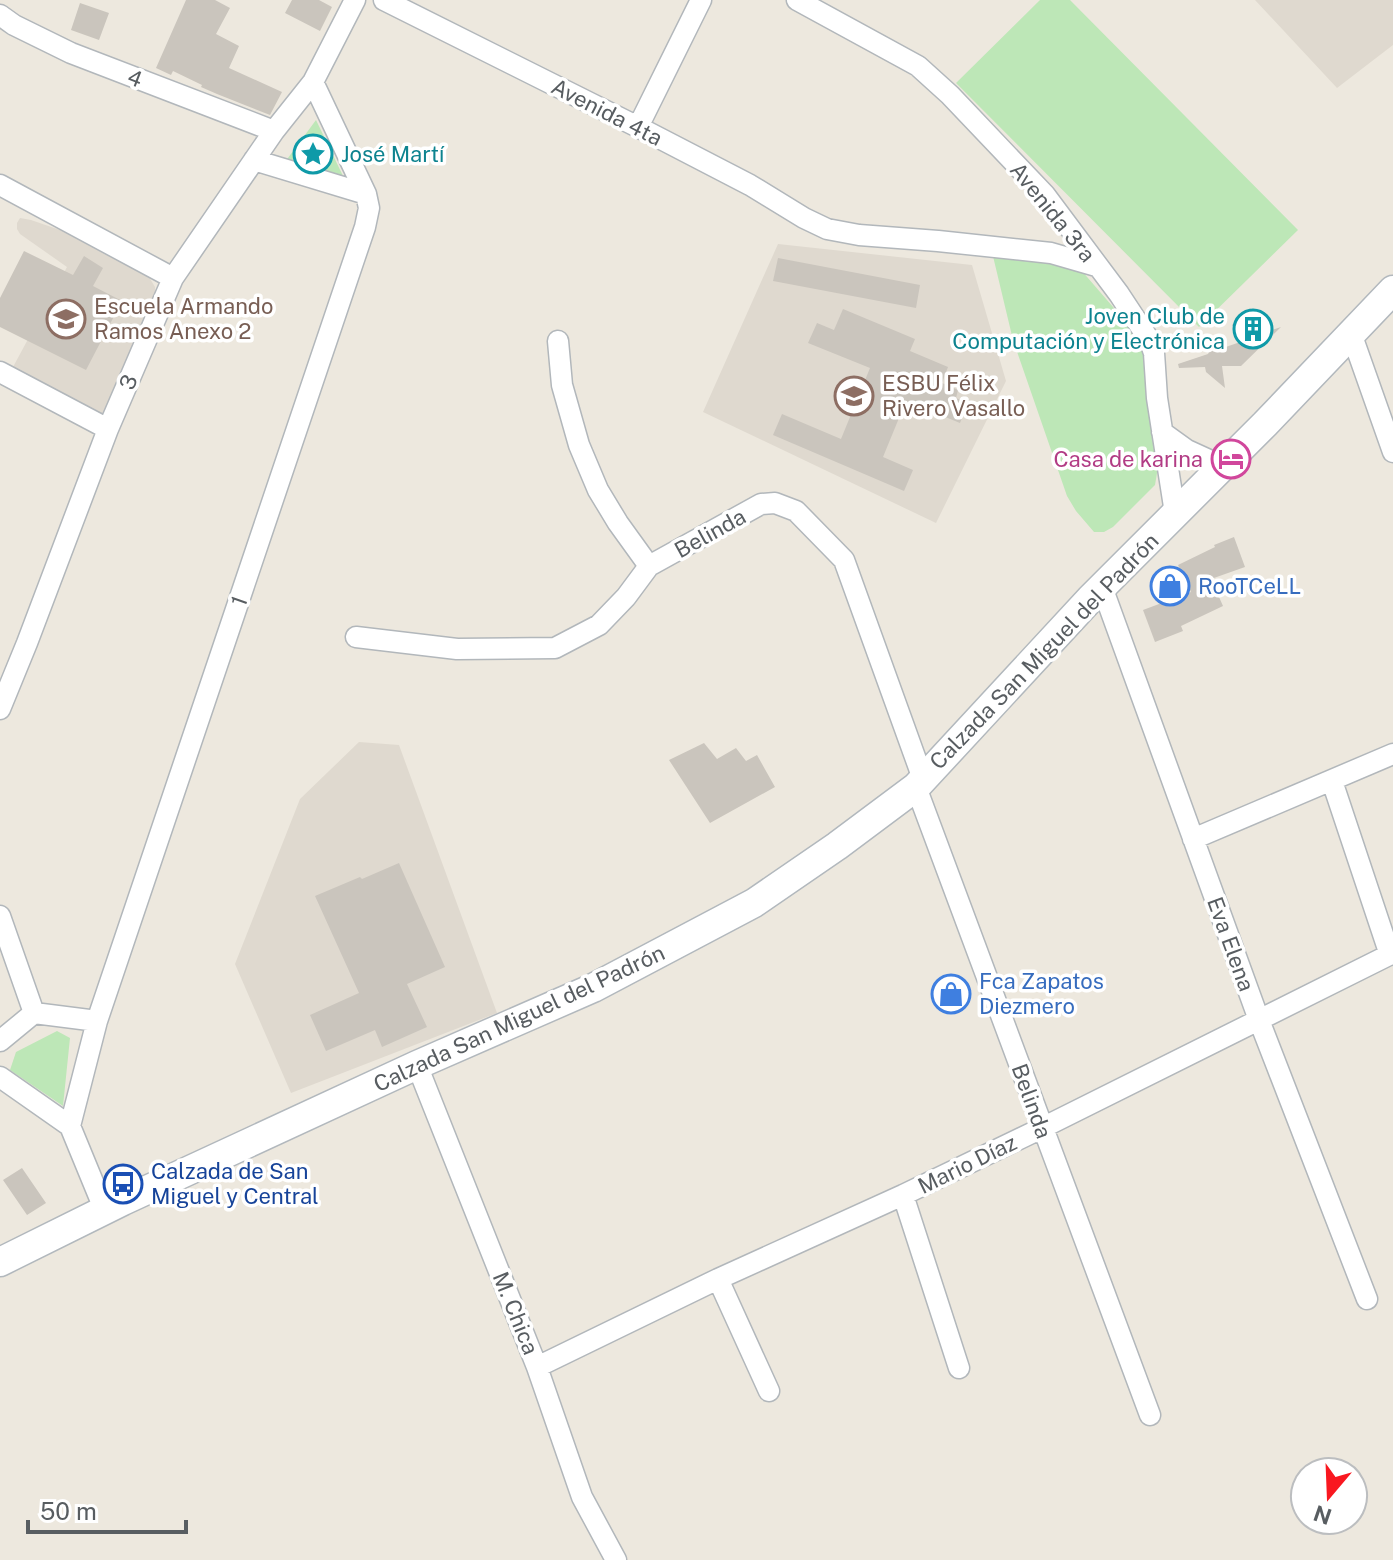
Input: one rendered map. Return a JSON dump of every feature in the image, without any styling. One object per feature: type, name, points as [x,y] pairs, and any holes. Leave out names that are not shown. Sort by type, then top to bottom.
[{"type":"main road","name":"Calzada San Miguel del Padrón","points":[[0,1262],[417,1065],[593,988],[754,903],[837,846],[919,783],[1102,587],[1393,290]]},
{"type":"street","name":"3","points":[[0,709],[108,429],[173,278],[274,131],[313,82],[355,0]]},
{"type":"street","name":"Avenida 4ta","points":[[384,0],[638,127],[827,229],[859,235],[1051,253],[1096,266]]},
{"type":"street","points":[[638,127],[701,0]]},
{"type":"street","name":"Avenida 3ra","points":[[797,0],[918,66],[950,95],[1045,195],[1119,294],[1150,341],[1154,353],[1157,398],[1175,513]]},
{"type":"street","name":"4","points":[[0,15],[71,53],[274,131]]},
{"type":"street","name":"1","points":[[70,1126],[97,1021],[365,227],[369,208],[366,194],[313,82]]},
{"type":"street","points":[[254,160],[366,194]]},
{"type":"street","points":[[0,185],[173,278]]},
{"type":"street","points":[[1351,333],[1393,452]]},
{"type":"street","points":[[558,341],[562,385],[579,445],[598,490],[649,566]]},
{"type":"street","points":[[0,372],[108,429]]},
{"type":"street","points":[[1162,432],[1187,450],[1222,466]]},
{"type":"street","name":"Belinda","points":[[356,637],[457,649],[555,648],[599,625],[626,597],[649,566],[761,504],[775,503],[796,511],[844,560],[919,783],[1042,1128],[1150,1415]]},
{"type":"street","name":"Eva Elena","points":[[1102,587],[1259,1020],[1367,1299]]},
{"type":"street","points":[[1193,839],[1393,754]]},
{"type":"street","points":[[1332,781],[1391,954]]},
{"type":"street","points":[[0,916],[34,1013]]},
{"type":"street","name":"Mario Díaz","points":[[537,1367],[1042,1128],[1391,954]]},
{"type":"street","points":[[0,1041],[34,1013],[97,1021]]},
{"type":"street","name":"M. Chica","points":[[417,1065],[537,1367],[582,1497],[616,1560]]},
{"type":"street","points":[[0,1077],[70,1126],[105,1211]]},
{"type":"street","points":[[903,1195],[959,1368]]},
{"type":"street","points":[[718,1279],[769,1391]]},
{"type":"shaded area","points":[[1255,0],[1393,0],[1393,45],[1337,88]]},
{"type":"shaded area","points":[[20,218],[89,240],[149,277],[155,287],[155,295],[110,413],[101,420],[13,367],[67,267],[20,234],[17,223]]},
{"type":"shaded area","name":"ESBU Félix Rivero Vasallo","points":[[778,244],[972,265],[1006,381],[936,523],[703,412]]},
{"type":"shaded area","points":[[359,742],[399,745],[497,1013],[291,1093],[235,964],[300,799]]},
{"type":"green space","points":[[1040,0],[1070,0],[1298,230],[1199,327],[956,83]]},
{"type":"green space","points":[[316,120],[344,178],[285,162]]},
{"type":"green space","points":[[992,252],[1075,263],[1145,344],[1160,455],[1155,485],[1113,527],[1104,532],[1094,532],[1067,496],[1013,340]]},
{"type":"green space","points":[[57,1031],[70,1038],[63,1106],[10,1070],[16,1052]]},
{"type":"building","points":[[186,0],[215,0],[230,8],[216,34],[239,46],[229,68],[282,92],[270,115],[201,87],[173,71],[171,75],[156,68]]},
{"type":"building","points":[[292,0],[319,0],[332,7],[320,31],[285,13]]},
{"type":"building","points":[[80,3],[109,13],[99,40],[71,30]]},
{"type":"building","points":[[24,251],[73,275],[84,256],[103,268],[93,286],[122,301],[86,370],[0,327],[0,298]]},
{"type":"building","points":[[778,258],[920,285],[916,308],[773,281]]},
{"type":"building","points":[[1250,308],[1272,330],[1281,327],[1241,366],[1222,366],[1225,388],[1206,372],[1205,367],[1179,368],[1178,364],[1208,354],[1218,335],[1220,349],[1246,340],[1232,325]]},
{"type":"building","points":[[843,309],[915,339],[910,351],[948,367],[942,383],[958,390],[956,398],[968,403],[960,423],[906,401],[883,457],[913,470],[904,491],[773,435],[782,414],[841,439],[870,368],[808,343],[817,323],[834,330]]},
{"type":"building","points":[[1234,537],[1245,567],[1211,579],[1223,606],[1181,626],[1183,631],[1155,642],[1143,610],[1191,592],[1178,565]]},
{"type":"building","points":[[704,743],[717,759],[736,748],[746,761],[757,755],[775,787],[710,823],[669,760]]},
{"type":"building","points":[[399,863],[445,967],[407,984],[427,1027],[382,1047],[375,1030],[326,1051],[310,1015],[359,993],[315,896]]},
{"type":"building","points":[[22,1168],[46,1203],[27,1215],[3,1180]]},
{"type":"place","name":"José Martí","points":[[313,154]]},
{"type":"place","name":"Escuela Armando Ramos Anexo 2","points":[[66,319]]},
{"type":"place","name":"Joven Club de Computación y Electrónica","points":[[1253,329]]},
{"type":"place","name":"ESBU Félix Rivero Vasallo","points":[[854,396]]},
{"type":"place","name":"Casa de karina","points":[[1231,459]]},
{"type":"place","name":"RooTCeLL","points":[[1170,586]]},
{"type":"place","name":"Fca Zapatos Diezmero","points":[[951,994]]},
{"type":"place","name":"Calzada de San Miguel y Central","points":[[123,1184]]}]
